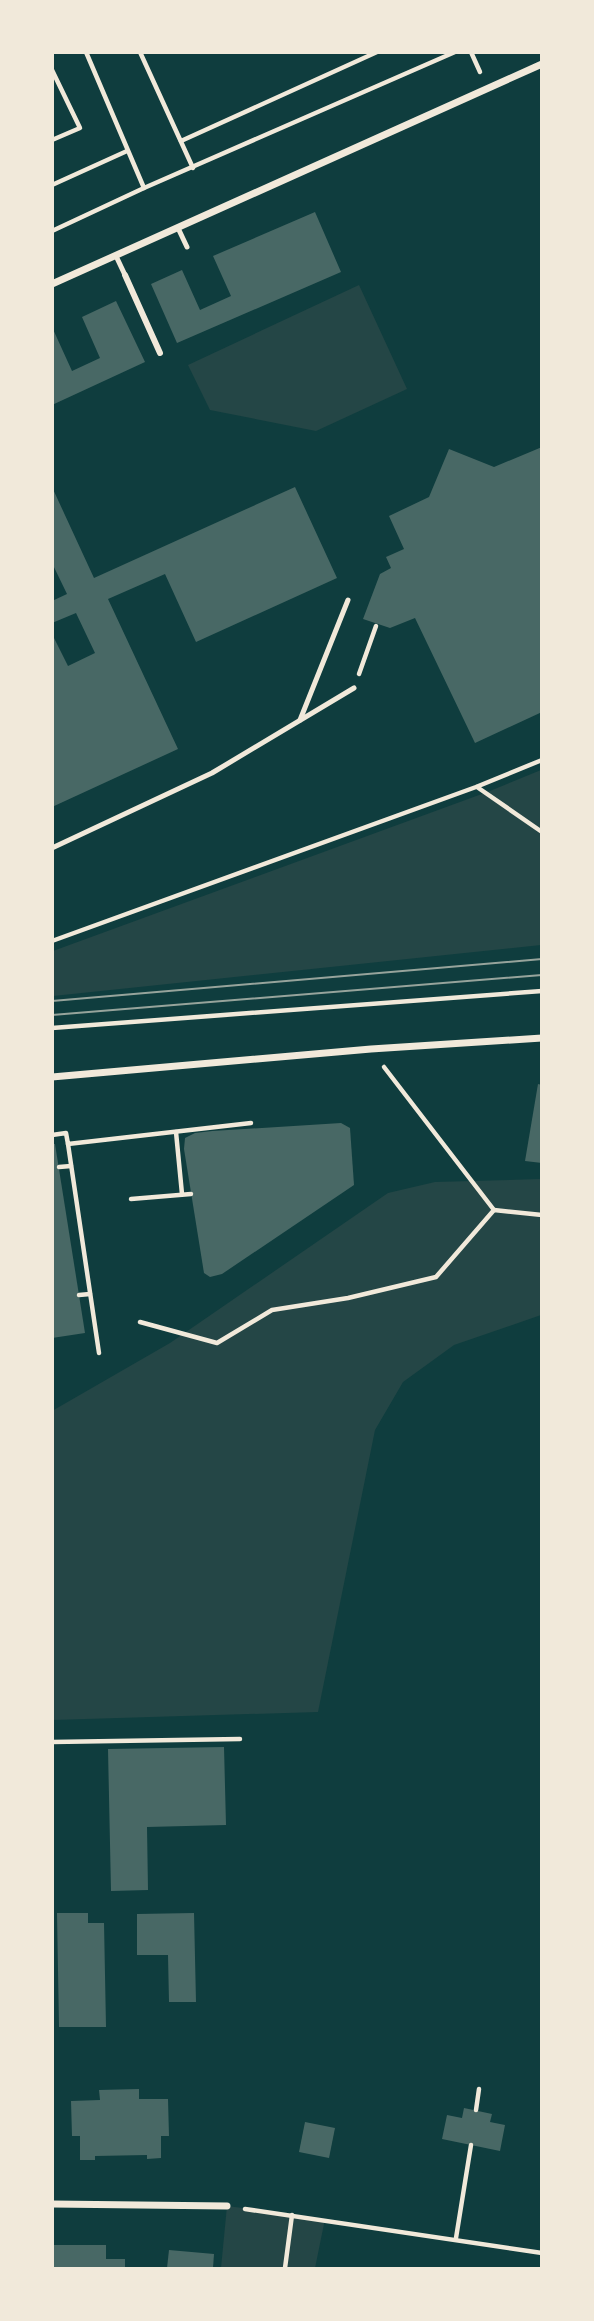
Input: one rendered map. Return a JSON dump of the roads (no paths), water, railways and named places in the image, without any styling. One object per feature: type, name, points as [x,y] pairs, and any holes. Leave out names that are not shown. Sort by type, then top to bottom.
[{"type":"street","points":[[52,284],[541,64]]},
{"type":"street","points":[[125,275],[160,353]]},
{"type":"street","points":[[52,1077],[371,1049],[541,1038]]},
{"type":"street","points":[[52,2204],[227,2206]]},
{"type":"lane","points":[[178,228],[187,247]]},
{"type":"lane","points":[[116,256],[125,275]]},
{"type":"lane","points":[[300,720],[348,600]]},
{"type":"lane","points":[[52,849],[212,773],[354,688]]},
{"type":"tram line","points":[[52,1001],[542,959]]},
{"type":"tram line","points":[[52,1015],[542,975]]}]
